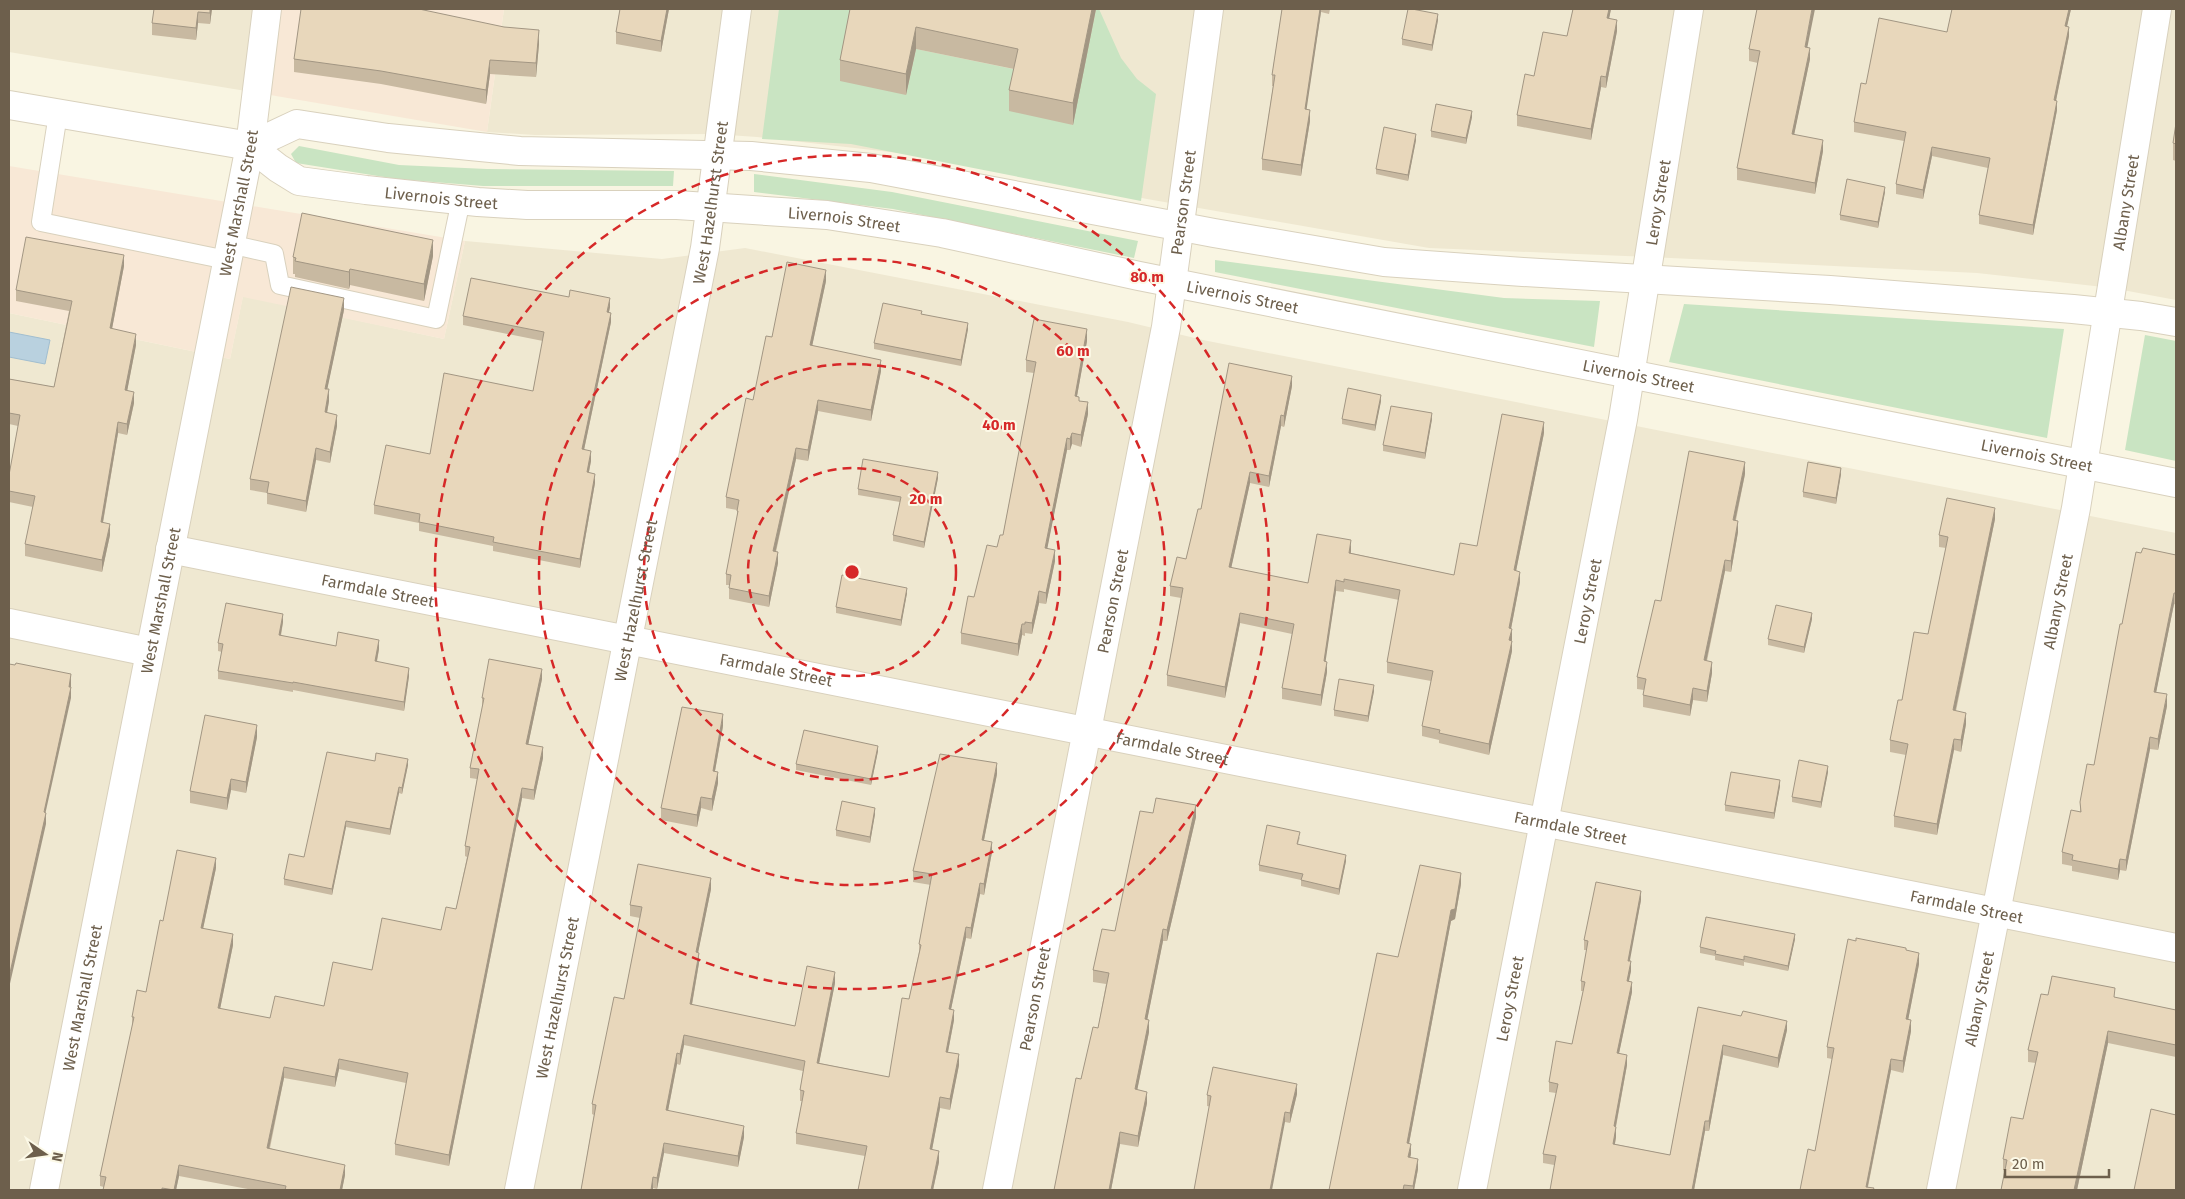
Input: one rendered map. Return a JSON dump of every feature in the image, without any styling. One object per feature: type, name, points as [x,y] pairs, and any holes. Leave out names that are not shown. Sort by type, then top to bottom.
[{"type":"street","name":"West Marshall Street","points":[[44,1190],[250,146],[267,9]]},
{"type":"street","name":"West Hazelhurst Street","points":[[519,1190],[711,207],[737,9]]},
{"type":"street","name":"Pearson Street","points":[[997,1190],[1165,335],[1209,9]]},
{"type":"street","name":"Leroy Street","points":[[1472,1190],[1542,822],[1631,374],[1689,9]]},
{"type":"street","name":"Albany Street","points":[[1941,1190],[2084,465],[2106,312],[2157,9]]},
{"type":"street","name":"Livernois Street","points":[[9,105],[250,146],[278,168],[299,181],[461,200],[527,205],[711,207],[827,214],[942,233],[1172,282],[2176,482]]},
{"type":"street","points":[[250,146],[297,124],[388,138],[520,151],[717,154],[871,168],[1384,262],[1646,280],[1830,290],[2106,312],[2176,322]]},
{"type":"street","name":"Farmdale Street","points":[[170,549],[2176,948]]},
{"type":"street","points":[[9,623],[149,652]]},
{"type":"lane","points":[[58,114],[41,222],[228,252],[274,254],[280,284],[436,319],[461,200]]},
{"type":"shaded area","points":[[9,9],[263,9],[252,92],[9,52]]},
{"type":"shaded area","points":[[263,9],[504,9],[487,132],[252,92]]},
{"type":"shaded area","points":[[504,9],[2176,9],[2176,300],[2112,288],[1977,273],[1429,248],[1147,199],[934,157],[714,134],[535,135],[487,132]]},
{"type":"shaded area","points":[[9,166],[465,241],[444,339],[243,297],[230,359],[9,313]]},
{"type":"shaded area","points":[[465,241],[662,259],[745,248],[1128,322],[1203,340],[2176,533],[2176,1190],[9,1190],[9,313],[230,359],[243,296],[444,339]]},
{"type":"green space","points":[[779,9],[855,9],[906,95],[916,49],[1018,70],[1072,125],[1096,9],[1099,9],[1121,58],[1137,79],[1156,94],[1141,201],[851,144],[762,139]]},
{"type":"green space","points":[[299,146],[399,165],[487,169],[674,171],[673,186],[483,186],[397,179],[296,163],[291,154]]},
{"type":"green space","points":[[754,174],[892,192],[1138,241],[1134,258],[893,209],[754,192]]},
{"type":"green space","points":[[1215,260],[1504,298],[1600,301],[1594,347],[1215,272]]},
{"type":"green space","points":[[1684,304],[2064,329],[2047,438],[1669,362]]},
{"type":"green space","points":[[2145,335],[2176,341],[2176,461],[2125,450]]},
{"type":"water","points":[[9,332],[50,340],[45,364],[9,357]]},
{"type":"building","points":[[154,9],[210,9],[210,13],[198,12],[196,28],[152,23]]},
{"type":"building","points":[[301,9],[419,9],[504,27],[539,30],[536,63],[490,60],[486,90],[381,71],[294,59]]},
{"type":"building","points":[[620,9],[667,9],[661,41],[616,32]]},
{"type":"building","points":[[850,9],[1092,9],[1073,103],[1009,90],[1018,49],[916,27],[906,74],[840,60]]},
{"type":"building","points":[[1282,9],[1320,9],[1305,109],[1310,110],[1301,165],[1262,159],[1275,75],[1272,75]]},
{"type":"building","points":[[1408,9],[1438,14],[1432,45],[1402,39]]},
{"type":"building","points":[[1573,9],[1609,9],[1607,18],[1617,20],[1606,77],[1601,76],[1591,129],[1517,115],[1525,74],[1534,76],[1543,32],[1567,36]]},
{"type":"building","points":[[1757,9],[1812,9],[1805,47],[1810,48],[1792,134],[1823,140],[1815,183],[1737,168],[1760,51],[1749,49]]},
{"type":"building","points":[[1952,9],[2069,9],[2065,26],[2069,27],[2054,100],[2057,101],[2033,225],[1979,215],[1990,158],[1932,147],[1923,190],[1896,184],[1906,132],[1854,122],[1861,83],[1866,84],[1879,18],[1947,32]]},
{"type":"building","points":[[1436,104],[1472,111],[1466,138],[1431,131]]},
{"type":"building","points":[[2176,123],[2176,144],[2173,143]]},
{"type":"building","points":[[1384,127],[1416,134],[1408,175],[1376,169]]},
{"type":"building","points":[[1847,179],[1885,187],[1878,222],[1840,215]]},
{"type":"building","points":[[302,213],[433,240],[424,284],[350,269],[349,272],[295,261],[296,258],[293,257]]},
{"type":"building","points":[[26,237],[124,255],[110,328],[136,334],[125,390],[134,392],[127,424],[118,422],[101,522],[110,524],[102,560],[25,544],[35,496],[9,491],[9,475],[20,415],[9,413],[9,379],[54,387],[72,301],[16,290]]},
{"type":"building","points":[[787,262],[826,270],[810,345],[881,360],[871,410],[818,400],[808,450],[796,448],[773,551],[778,552],[769,596],[729,588],[731,575],[726,574],[739,500],[726,497],[746,398],[753,400],[766,336],[772,337]]},
{"type":"building","points":[[471,278],[569,297],[570,290],[610,298],[607,312],[611,313],[582,449],[591,451],[587,472],[595,474],[580,559],[493,542],[494,537],[419,522],[420,514],[374,505],[386,445],[430,454],[444,373],[533,391],[544,332],[463,316]]},
{"type":"building","points":[[291,287],[344,298],[325,389],[329,389],[325,412],[337,415],[330,452],[316,448],[306,501],[267,493],[269,482],[250,479]]},
{"type":"building","points":[[883,303],[922,311],[921,314],[968,323],[961,360],[874,343]]},
{"type":"building","points":[[1034,319],[1087,329],[1075,396],[1079,397],[1079,401],[1088,402],[1081,435],[1072,433],[1070,439],[1067,438],[1045,548],[1055,550],[1046,593],[1039,591],[1032,623],[1025,622],[1025,624],[1022,624],[1018,644],[961,633],[968,596],[974,597],[987,545],[997,547],[1000,535],[1003,535],[1036,362],[1026,360]]},
{"type":"building","points":[[1229,363],[1292,376],[1284,416],[1281,415],[1269,476],[1250,472],[1229,567],[1308,583],[1317,534],[1351,540],[1349,553],[1454,575],[1460,543],[1477,546],[1502,414],[1544,422],[1514,570],[1520,572],[1509,628],[1512,629],[1509,640],[1512,641],[1489,744],[1439,733],[1440,730],[1422,726],[1433,671],[1387,662],[1400,590],[1344,579],[1344,582],[1336,580],[1324,661],[1327,662],[1321,695],[1282,688],[1294,624],[1240,613],[1225,687],[1167,675],[1183,588],[1170,586],[1177,557],[1186,559],[1198,509],[1201,509]]},
{"type":"building","points":[[1348,388],[1381,395],[1375,425],[1342,419]]},
{"type":"building","points":[[1391,406],[1432,413],[1425,453],[1383,445]]},
{"type":"building","points":[[1689,451],[1745,462],[1733,520],[1738,521],[1731,561],[1725,560],[1704,660],[1712,662],[1707,691],[1693,688],[1690,705],[1643,695],[1646,679],[1637,677],[1655,600],[1661,601]]},
{"type":"building","points":[[863,459],[938,472],[924,542],[893,535],[901,497],[858,489]]},
{"type":"building","points":[[1808,462],[1841,468],[1836,498],[1803,492]]},
{"type":"building","points":[[1947,498],[1995,508],[1953,710],[1966,713],[1961,740],[1954,739],[1937,824],[1894,816],[1908,744],[1890,740],[1898,700],[1902,700],[1914,632],[1928,634],[1948,537],[1939,535]]},
{"type":"building","points":[[2143,548],[2176,555],[2176,593],[2174,593],[2154,692],[2167,694],[2158,739],[2150,737],[2126,860],[2120,859],[2118,869],[2072,860],[2073,855],[2062,852],[2071,810],[2081,812],[2080,802],[2087,764],[2094,765],[2120,624],[2122,624],[2136,552],[2141,553]]},
{"type":"building","points":[[842,575],[907,588],[901,620],[836,607]]},
{"type":"building","points":[[226,603],[283,614],[279,635],[336,646],[338,632],[379,640],[375,661],[409,668],[404,702],[218,671],[223,644],[218,643]]},
{"type":"building","points":[[1776,605],[1812,613],[1804,647],[1768,639]]},
{"type":"building","points":[[489,659],[542,669],[526,744],[543,747],[534,790],[522,788],[449,1155],[395,1144],[408,1073],[339,1059],[335,1077],[284,1067],[267,1148],[345,1165],[340,1190],[285,1190],[286,1186],[179,1165],[174,1190],[162,1188],[162,1190],[103,1190],[106,1177],[100,1176],[134,1017],[132,1017],[137,990],[146,992],[160,920],[163,921],[177,850],[216,858],[201,928],[233,934],[218,1008],[270,1018],[275,996],[324,1006],[333,962],[372,970],[382,918],[441,930],[446,907],[456,909],[470,847],[465,846],[479,769],[470,768],[484,698],[482,698]]},
{"type":"building","points":[[16,663],[71,674],[69,687],[71,687],[44,812],[46,813],[9,977],[9,664],[15,665]]},
{"type":"building","points":[[1339,679],[1374,685],[1368,716],[1334,710]]},
{"type":"building","points":[[682,707],[723,714],[713,771],[718,772],[712,799],[701,797],[697,815],[661,808]]},
{"type":"building","points":[[205,715],[257,725],[246,782],[231,779],[227,798],[190,791]]},
{"type":"building","points":[[804,730],[878,746],[871,779],[796,764]]},
{"type":"building","points":[[327,752],[375,761],[376,753],[408,759],[402,788],[399,787],[390,829],[346,821],[332,889],[284,879],[289,854],[304,857]]},
{"type":"building","points":[[940,754],[997,763],[982,840],[992,842],[984,884],[980,883],[971,928],[966,927],[949,1009],[954,1010],[946,1052],[959,1054],[950,1099],[940,1097],[930,1149],[939,1151],[931,1190],[858,1190],[867,1146],[796,1133],[804,1091],[800,1090],[805,1061],[684,1035],[680,1054],[677,1053],[666,1110],[744,1126],[738,1156],[664,1143],[657,1178],[653,1177],[651,1190],[581,1190],[596,1105],[592,1104],[614,997],[624,999],[642,907],[630,905],[638,864],[711,878],[696,952],[699,953],[690,1004],[795,1026],[807,966],[835,972],[817,1063],[889,1077],[902,998],[909,999],[921,945],[919,944],[932,874],[913,871]]},
{"type":"building","points":[[1799,760],[1828,766],[1821,802],[1792,797]]},
{"type":"building","points":[[1731,772],[1780,780],[1774,813],[1725,805]]},
{"type":"building","points":[[1156,798],[1196,805],[1167,930],[1163,929],[1145,1019],[1149,1020],[1135,1089],[1147,1092],[1138,1136],[1120,1132],[1109,1190],[1054,1190],[1076,1078],[1081,1079],[1093,1027],[1098,1028],[1109,973],[1093,970],[1102,929],[1115,931],[1140,811],[1153,813]]},
{"type":"building","points":[[842,801],[875,808],[870,837],[836,830]]},
{"type":"building","points":[[1267,825],[1300,832],[1297,844],[1346,855],[1339,889],[1301,880],[1303,874],[1259,865]]},
{"type":"building","points":[[1420,865],[1461,873],[1455,909],[1451,910],[1407,1143],[1411,1144],[1408,1157],[1418,1159],[1413,1186],[1404,1185],[1403,1190],[1329,1190],[1377,953],[1398,957]]},
{"type":"building","points":[[1596,882],[1641,891],[1628,961],[1631,961],[1627,981],[1632,982],[1617,1053],[1627,1055],[1614,1126],[1616,1127],[1613,1144],[1670,1155],[1698,1007],[1741,1016],[1743,1011],[1787,1021],[1778,1058],[1723,1045],[1709,1121],[1705,1121],[1692,1190],[1550,1190],[1556,1156],[1543,1154],[1558,1084],[1549,1082],[1556,1041],[1572,1044],[1585,982],[1581,981],[1588,941],[1584,940]]},
{"type":"building","points":[[1706,917],[1795,934],[1788,966],[1744,956],[1744,960],[1715,954],[1716,951],[1700,947]]},
{"type":"building","points":[[1856,938],[1906,948],[1906,950],[1919,953],[1906,1019],[1911,1020],[1903,1061],[1891,1059],[1866,1187],[1874,1188],[1873,1190],[1800,1190],[1808,1149],[1815,1151],[1834,1048],[1827,1047],[1848,939],[1856,941]]},
{"type":"building","points":[[2052,976],[2115,988],[2114,997],[2176,1010],[2176,1045],[2108,1031],[2074,1190],[2001,1190],[2007,1160],[2003,1159],[2011,1117],[2023,1119],[2038,1052],[2028,1050],[2041,994],[2048,995]]},
{"type":"building","points":[[1213,1067],[1297,1084],[1290,1113],[1285,1112],[1270,1190],[1194,1190],[1211,1096],[1207,1095]]},
{"type":"building","points":[[2151,1109],[2176,1115],[2176,1190],[2134,1190]]}]
